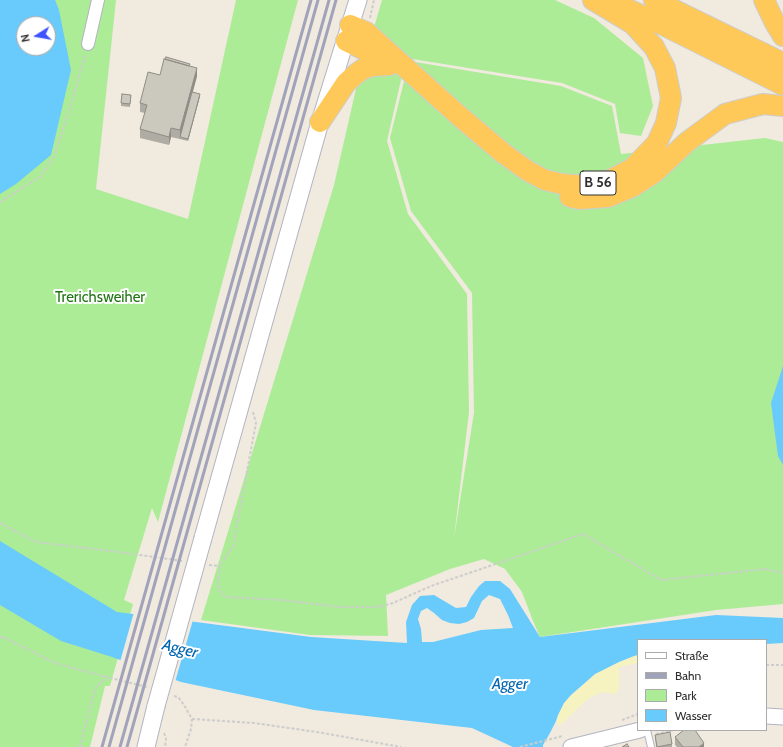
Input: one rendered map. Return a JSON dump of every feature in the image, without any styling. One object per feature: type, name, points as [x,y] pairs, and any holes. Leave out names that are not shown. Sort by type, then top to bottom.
[{"type":"highway","name":"B 56","points":[[348,33],[366,32],[457,114],[503,153],[528,171],[545,180],[562,184],[588,186],[610,180],[633,168],[643,158],[656,143],[666,122],[670,98],[665,68],[654,47],[633,24],[593,0]]},
{"type":"highway","points":[[606,0],[663,25],[783,85]]},
{"type":"highway","points":[[654,0],[783,63]]},
{"type":"highway","points":[[764,0],[783,36]]},
{"type":"highway","points":[[348,33],[373,54],[410,80],[494,155],[531,183],[556,194],[580,199],[608,197],[632,187],[654,172],[687,142],[725,114],[763,104],[783,106]]},
{"type":"highway","points":[[320,122],[346,83],[356,74],[363,69],[373,66],[390,65]]},
{"type":"main road","points":[[146,747],[156,706],[320,122],[358,0]]},
{"type":"street","points":[[88,44],[98,0]]},
{"type":"street","points":[[767,716],[783,717]]},
{"type":"street","points":[[568,741],[604,743],[637,731]]},
{"type":"lane","points":[[647,731],[651,747]]},
{"type":"path","points":[[0,202],[40,177],[54,157],[70,108],[88,44]]},
{"type":"path","points":[[253,411],[256,423],[233,546],[220,566],[218,591],[226,598],[282,600],[340,607],[379,607],[393,603],[431,586],[583,534],[661,580],[765,569],[783,573]]},
{"type":"path","points":[[0,524],[36,542],[189,562]]},
{"type":"path","points":[[204,564],[220,566]]},
{"type":"path","points":[[0,637],[5,638],[55,663],[151,689]]},
{"type":"path","points":[[767,665],[783,665]]},
{"type":"path","points":[[80,747],[95,689],[106,677]]},
{"type":"path","points":[[172,695],[178,697],[192,719],[184,747]]},
{"type":"path","points":[[192,719],[278,726],[402,747]]},
{"type":"path","points":[[163,730],[166,738],[165,747]]},
{"type":"path","points":[[520,747],[568,741]]},
{"type":"green space","name":"Trerichsweiher","points":[[0,0],[116,0],[96,189],[188,219],[236,0],[298,0],[158,522],[152,508],[124,600],[133,604],[110,686],[105,686],[90,747],[0,747]]},
{"type":"green space","points":[[382,0],[555,0],[594,18],[643,58],[653,106],[641,136],[620,133],[615,104],[562,83],[406,58],[387,141],[408,214],[467,294],[469,412],[454,538],[474,413],[472,293],[411,211],[390,138],[409,61],[561,86],[612,106],[621,154],[765,138],[783,142],[783,604],[716,610],[540,637],[522,592],[505,569],[484,559],[450,569],[386,595],[388,636],[310,635],[201,620],[334,185],[356,89]]},
{"type":"sand","points":[[637,655],[637,663],[619,667],[619,689],[615,694],[601,692],[588,699],[559,726],[556,721],[558,715],[564,703],[571,695],[595,674]]},
{"type":"water","points":[[0,0],[55,0],[59,10],[71,70],[51,155],[16,184],[0,194]]},
{"type":"water","points":[[783,366],[783,465],[778,456],[771,403]]},
{"type":"water","name":"Agger","points":[[0,541],[117,612],[311,637],[407,643],[406,622],[412,605],[420,596],[434,595],[456,608],[466,607],[479,586],[485,581],[500,581],[510,589],[540,637],[716,615],[783,618],[783,643],[767,644],[767,639],[637,639],[637,655],[595,674],[564,703],[543,747],[513,747],[472,728],[314,710],[181,682],[112,657],[61,641],[0,605]],"holes":[[[489,595],[500,599],[513,628],[481,630],[433,642],[422,642],[421,629],[418,619],[421,611],[427,608],[442,620],[459,624],[474,618],[482,601]]]},
{"type":"pier","points":[[134,612],[193,620],[175,682],[120,662]]},
{"type":"building","points":[[166,57],[190,64],[189,66],[165,59]]},
{"type":"building","points":[[164,59],[197,68],[180,130],[171,128],[169,137],[140,129],[147,105],[140,103],[148,72],[160,75]]},
{"type":"building","points":[[192,92],[200,94],[188,139],[180,137]]},
{"type":"building","points":[[122,94],[131,95],[130,104],[121,103]]},
{"type":"building","points":[[683,731],[696,731],[704,743],[699,747],[683,747],[675,737]]},
{"type":"building","points":[[670,732],[672,744],[657,747],[655,735]]},
{"type":"building","points":[[627,744],[629,747],[622,747]]},
{"type":"railway","points":[[102,747],[311,0]]},
{"type":"railway","points":[[109,747],[318,0]]},
{"type":"railway","points":[[120,747],[329,0]]},
{"type":"railway","points":[[127,747],[336,0]]}]
